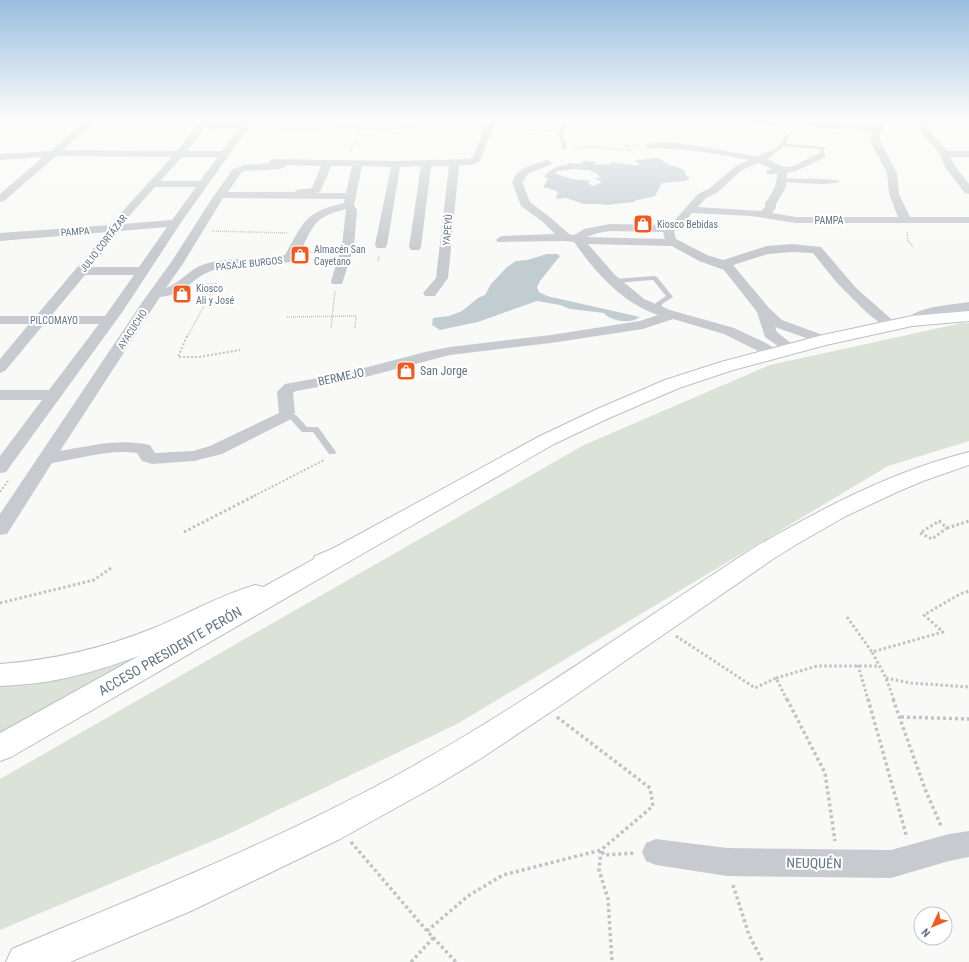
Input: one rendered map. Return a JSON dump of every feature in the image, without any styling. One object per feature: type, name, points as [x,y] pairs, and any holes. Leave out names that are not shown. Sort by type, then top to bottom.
[{"type":"main road","points":[[0,676],[26,674],[70,666],[126,649],[221,610],[341,555],[574,426],[672,384],[727,366],[823,340],[912,321],[969,316]]},
{"type":"main road","points":[[25,962],[187,895],[336,825],[426,775],[539,704],[764,553],[846,507],[907,478],[936,467],[969,458]]},
{"type":"main road","name":"ACCESO PRESIDENTE PERÓN","points":[[0,748],[341,555]]},
{"type":"street","points":[[0,199],[43,163]]},
{"type":"street","name":"JULIO CORTÁZAR","points":[[0,368],[112,234],[116,224],[171,163]]},
{"type":"street","name":"AYACUCHO","points":[[0,468],[118,308],[175,223],[219,163]]},
{"type":"street","points":[[272,163],[426,163],[415,247]]},
{"type":"street","points":[[222,193],[273,185],[313,191],[316,190],[327,163]]},
{"type":"street","points":[[337,281],[348,246],[352,210],[349,201],[356,163]]},
{"type":"street","name":"YAPEYÚ","points":[[430,293],[442,278],[454,163]]},
{"type":"street","points":[[750,163],[739,168],[714,190],[699,199],[678,224],[668,229],[620,228],[594,230],[580,235],[580,240],[614,281],[637,300],[658,310],[715,326],[782,350]]},
{"type":"street","points":[[764,215],[771,208],[770,203],[777,196],[782,176],[781,169],[767,163]]},
{"type":"street","points":[[739,168],[782,176],[805,163]]},
{"type":"street","points":[[887,163],[892,173],[894,194],[905,219]]},
{"type":"street","points":[[948,163],[969,191]]},
{"type":"street","points":[[273,185],[283,164]]},
{"type":"street","name":"AYACUCHO","points":[[0,530],[153,297],[178,262],[222,193],[240,169],[283,164]]},
{"type":"street","points":[[381,245],[396,164]]},
{"type":"street","points":[[547,164],[521,173],[517,182],[524,204],[547,220],[565,237]]},
{"type":"street","points":[[152,184],[204,184]]},
{"type":"street","points":[[222,193],[349,201]]},
{"type":"street","name":"PASAJE BURGOS","points":[[118,308],[171,292],[206,268],[290,258],[311,220],[327,210],[349,201]]},
{"type":"street","name":"PAMPA","points":[[690,210],[764,215],[796,220],[969,220]]},
{"type":"street","name":"PAMPA","points":[[0,237],[175,223]]},
{"type":"street","points":[[668,229],[670,240],[674,243],[703,258],[728,267],[764,311],[778,323],[823,340]]},
{"type":"street","points":[[502,240],[565,237],[580,240],[674,243]]},
{"type":"street","points":[[723,264],[772,249],[792,248],[817,250],[827,265],[861,300],[891,325]]},
{"type":"street","points":[[81,271],[142,271]]},
{"type":"street","points":[[912,321],[926,313],[969,306]]},
{"type":"street","points":[[764,311],[770,334],[782,350]]},
{"type":"street","name":"BERMEJO","points":[[285,416],[288,413],[285,392],[291,387],[346,377],[444,352],[498,344],[551,339],[643,325],[674,314]]},
{"type":"street","name":"PILCOMAYO","points":[[0,320],[108,320]]},
{"type":"street","points":[[0,395],[54,395]]},
{"type":"street","points":[[46,459],[86,451],[130,446],[144,449],[148,457],[152,458],[194,456],[216,450],[285,416]]},
{"type":"street","name":"NEUQUÉN","points":[[656,852],[727,862],[891,864],[960,845]]},
{"type":"lane","points":[[782,176],[837,181]]},
{"type":"lane","points":[[614,281],[655,278],[670,297],[659,303],[658,310]]},
{"type":"lane","points":[[285,416],[293,417],[305,430],[315,429],[332,452]]},
{"type":"path","points":[[905,219],[908,241],[913,247]]},
{"type":"path","points":[[199,230],[304,234]]},
{"type":"path","points":[[294,252],[345,253]]},
{"type":"path","points":[[330,328],[337,281]]},
{"type":"path","points":[[183,284],[216,284],[183,344],[178,357],[199,356],[240,350]]},
{"type":"path","points":[[287,317],[356,316],[355,328]]},
{"type":"path","points":[[184,532],[332,456],[332,452]]},
{"type":"path","points":[[947,528],[939,521],[920,533],[932,539],[947,528],[969,521]]},
{"type":"path","points":[[0,604],[94,580],[111,568]]},
{"type":"path","points":[[872,652],[943,632],[924,615],[969,591]]},
{"type":"path","points":[[847,617],[872,652],[886,678],[901,718],[924,790],[960,845]]},
{"type":"path","points":[[657,624],[755,688],[776,678],[817,666],[880,666]]},
{"type":"path","points":[[858,665],[913,859]]},
{"type":"path","points":[[776,678],[825,773],[838,864]]},
{"type":"path","points":[[886,678],[911,683],[969,687]]},
{"type":"path","points":[[427,931],[468,896],[503,875],[601,850],[653,806],[650,788],[539,704]]},
{"type":"path","points":[[901,718],[969,719]]},
{"type":"path","points":[[336,825],[427,931],[456,962]]},
{"type":"path","points":[[601,850],[604,855],[656,852]]},
{"type":"path","points":[[601,850],[599,870],[608,899],[612,962]]},
{"type":"path","points":[[727,862],[747,932],[754,949],[763,962]]},
{"type":"path","points":[[411,962],[434,937]]},
{"type":"shaded area","points":[[568,163],[596,163],[594,164],[596,165],[609,165],[611,163],[617,163],[639,165],[637,163],[667,163],[685,171],[685,174],[690,179],[662,183],[655,196],[634,202],[609,205],[584,204],[566,198],[557,199],[556,197],[558,192],[548,188],[543,188],[548,178],[544,177],[549,171],[554,168],[568,165]],"holes":[[[574,169],[589,170],[600,175],[597,176],[601,177],[600,178],[593,178],[602,182],[593,186],[588,183],[591,181],[572,179],[556,174],[557,171]]]},
{"type":"shaded area","points":[[547,254],[557,254],[560,256],[540,281],[537,287],[539,292],[547,296],[640,317],[632,321],[622,321],[611,318],[604,313],[570,309],[560,305],[537,301],[478,322],[440,330],[432,325],[433,318],[449,316],[462,311],[478,298],[485,295],[491,284],[507,267],[516,261],[527,260]]},
{"type":"shaded area","points":[[962,323],[969,323],[969,441],[888,466],[457,724],[222,837],[0,930],[0,779],[584,445],[770,365]]},
{"type":"shaded area","points":[[145,649],[151,655],[0,738],[0,685]]},
{"type":"place","name":"Kiosco Bebidas","points":[[643,224]]},
{"type":"place","name":"Almacén San Cayetano","points":[[300,255]]},
{"type":"place","name":"Kiosco Ali y José","points":[[182,294]]},
{"type":"place","name":"San Jorge","points":[[406,371]]}]
